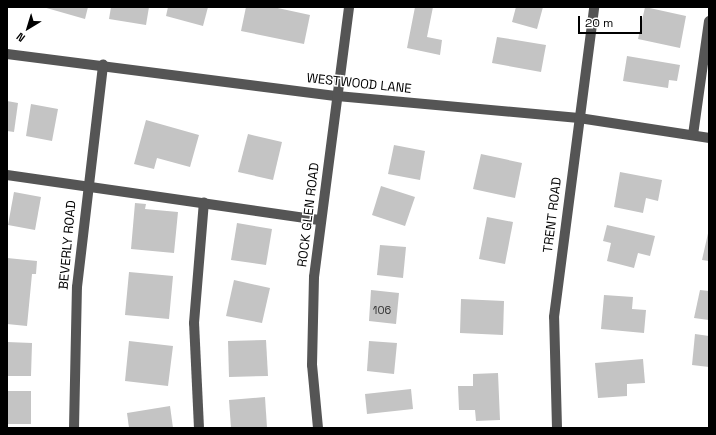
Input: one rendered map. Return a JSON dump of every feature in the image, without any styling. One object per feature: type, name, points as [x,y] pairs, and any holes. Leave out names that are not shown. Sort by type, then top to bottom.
[{"type":"street","name":"ROCK GLEN ROAD","points":[[318,428],[312,365],[314,277],[349,7]]},
{"type":"street","name":"TRENT ROAD","points":[[557,428],[554,317],[594,7]]},
{"type":"street","points":[[693,135],[709,21]]},
{"type":"street","name":"WESTWOOD LANE","points":[[7,54],[103,65],[337,96],[579,118],[709,138]]},
{"type":"street","name":"BEVERLY ROAD","points":[[74,428],[77,287],[86,188],[103,65]]},
{"type":"street","points":[[7,175],[86,188],[204,202],[322,220]]},
{"type":"street","points":[[199,428],[194,323],[204,202]]},
{"type":"building","points":[[43,7],[88,7],[85,19]]},
{"type":"building","points":[[111,7],[149,7],[146,25],[109,19]]},
{"type":"building","points":[[168,7],[208,7],[203,26],[166,16]]},
{"type":"building","points":[[246,7],[273,7],[310,15],[304,44],[241,31]]},
{"type":"building","points":[[415,7],[433,7],[427,37],[442,40],[440,55],[407,48]]},
{"type":"building","points":[[516,7],[543,7],[537,29],[512,22]]},
{"type":"building","points":[[645,7],[686,16],[680,48],[638,39]]},
{"type":"building","points":[[497,37],[546,45],[541,72],[492,63]]},
{"type":"building","points":[[627,56],[680,65],[677,81],[669,80],[668,88],[623,81]]},
{"type":"building","points":[[7,101],[18,103],[14,132],[7,131]]},
{"type":"building","points":[[31,104],[58,109],[52,141],[26,136]]},
{"type":"building","points":[[146,120],[199,135],[190,167],[157,158],[154,169],[134,164]]},
{"type":"building","points":[[248,134],[282,142],[273,180],[238,172]]},
{"type":"building","points":[[394,145],[425,151],[420,180],[388,174]]},
{"type":"building","points":[[481,154],[522,163],[515,198],[473,189]]},
{"type":"building","points":[[620,172],[662,180],[658,201],[646,198],[643,213],[614,207]]},
{"type":"building","points":[[381,186],[415,197],[405,226],[372,215]]},
{"type":"building","points":[[14,192],[41,197],[35,230],[8,225]]},
{"type":"building","points":[[135,203],[146,204],[145,209],[178,212],[174,253],[131,249]]},
{"type":"building","points":[[487,217],[513,222],[505,264],[479,259]]},
{"type":"building","points":[[237,223],[272,229],[266,265],[231,260]]},
{"type":"building","points":[[607,225],[655,236],[650,256],[638,253],[634,268],[607,261],[611,243],[603,241]]},
{"type":"building","points":[[709,229],[709,261],[702,260]]},
{"type":"building","points":[[380,245],[406,247],[403,278],[377,275]]},
{"type":"building","points":[[7,258],[37,261],[36,274],[32,274],[27,326],[7,324]]},
{"type":"building","points":[[129,272],[173,276],[169,319],[125,315]]},
{"type":"building","points":[[234,280],[270,288],[262,323],[226,316]]},
{"type":"building","points":[[371,290],[399,293],[396,324],[369,321]]},
{"type":"building","points":[[700,290],[709,291],[709,320],[694,318]]},
{"type":"building","points":[[604,295],[633,297],[632,309],[646,310],[644,333],[601,329]]},
{"type":"building","points":[[461,299],[504,301],[503,335],[460,333]]},
{"type":"building","points":[[695,334],[709,336],[709,367],[692,365]]},
{"type":"building","points":[[266,340],[268,376],[229,377],[228,341]]},
{"type":"building","points":[[129,341],[173,346],[168,386],[125,381]]},
{"type":"building","points":[[369,341],[397,343],[394,374],[367,371]]},
{"type":"building","points":[[7,342],[32,343],[31,376],[7,376]]},
{"type":"building","points":[[643,359],[645,383],[627,384],[627,396],[598,398],[595,363]]},
{"type":"building","points":[[498,373],[500,420],[476,421],[475,410],[459,410],[458,386],[473,386],[473,374]]},
{"type":"building","points":[[411,389],[413,409],[367,414],[365,394]]},
{"type":"building","points":[[7,391],[31,391],[31,424],[7,424]]},
{"type":"building","points":[[265,397],[267,428],[231,428],[229,400]]},
{"type":"building","points":[[170,406],[173,428],[129,428],[127,413]]}]
